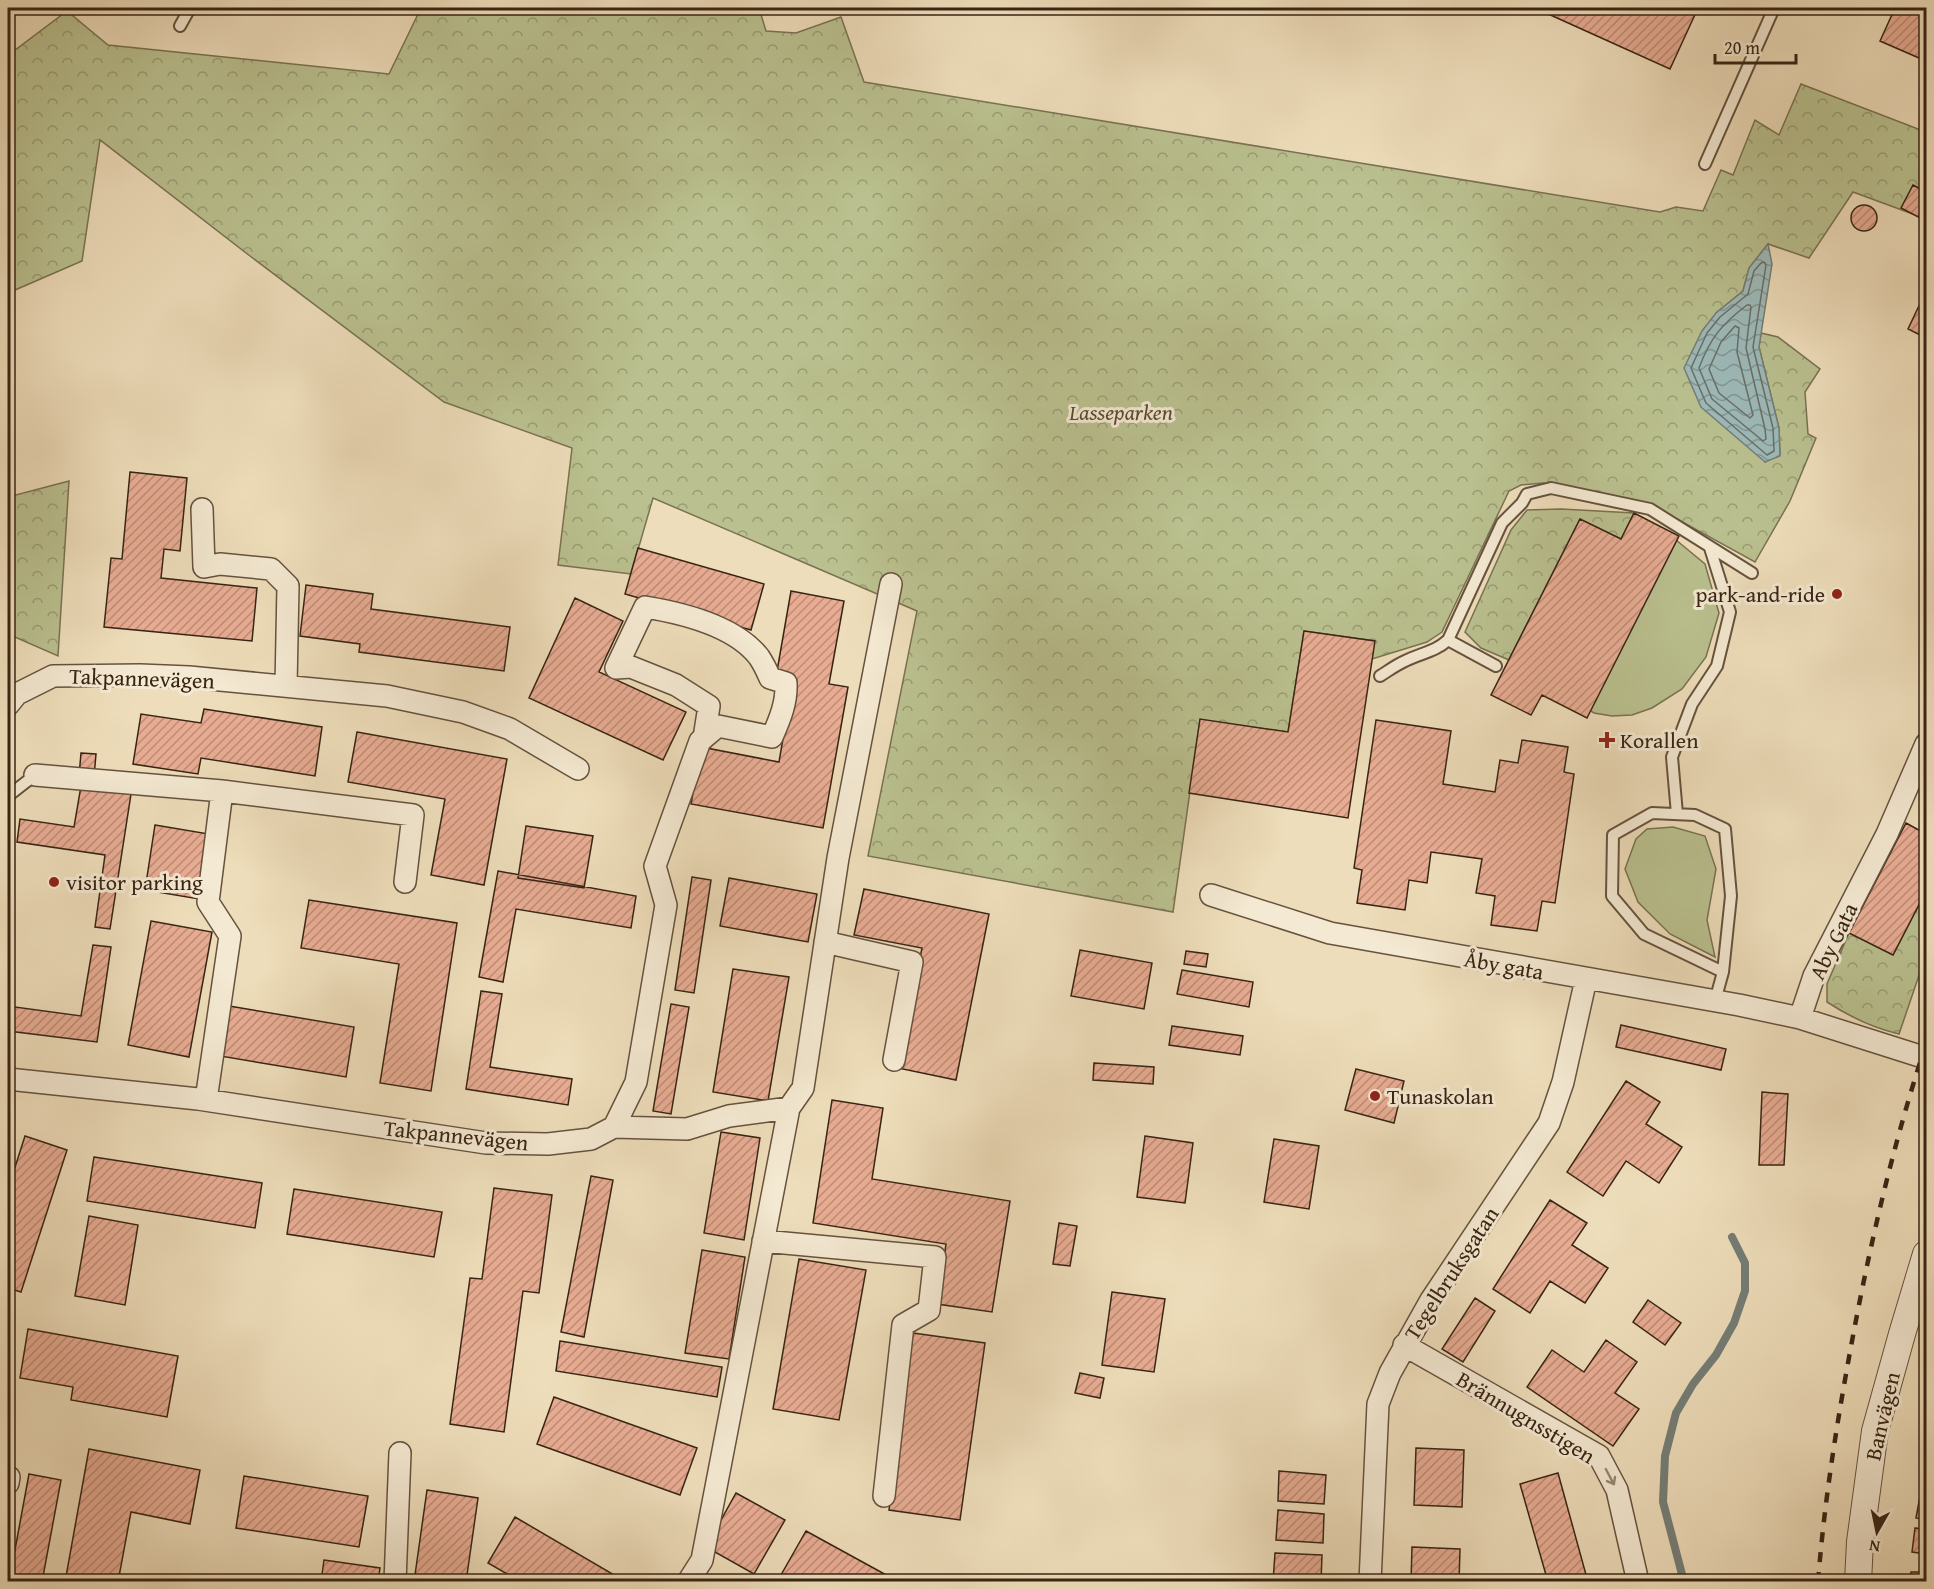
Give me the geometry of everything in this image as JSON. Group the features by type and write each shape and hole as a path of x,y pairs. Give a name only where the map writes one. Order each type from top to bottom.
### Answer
{"street":[{"path":"202,508 204,567 220,564 271,570 288,586 286,686"},
{"path":"688,1581 702,1560 789,1108 803,1088 838,858 891,584"},
{"path":"704,738 709,705 676,685 631,667 616,668 645,607 664,610 714,625 741,641 758,656 770,678 786,683 786,693 781,718 772,737 718,726 704,738 700,741 692,758 655,866 666,905 636,1082 614,1127 687,1129 729,1116 789,1108"},
{"name":"Takpannevägen","path":"8,705 18,694 53,676 179,676 387,696 463,712 510,729 578,769"},
{"name":"Aby Gata","path":"1800,1018 1814,976 1887,834 1926,744"},
{"path":"34,775 222,791 413,815 405,882"},
{"path":"206,1100 230,936 208,902 222,791"},
{"name":"Åby gata","path":"1211,895 1330,933 1800,1018"},
{"path":"825,942 912,962 894,1060"},
{"name":"Tegelbruksgatan","path":"1370,1581 1378,1404 1390,1373 1431,1300 1550,1123 1563,1082 1586,980"},
{"path":"1800,1018 1926,1058"},
{"name":"Takpannevägen","path":"8,1079 206,1100 486,1143 548,1144 591,1139 614,1127"},
{"path":"763,1241 935,1257 929,1310 903,1325 884,1496"},
{"name":"Banvägen","path":"1858,1581 1860,1542 1875,1431 1926,1254"},
{"name":"Brännugnsstigen","path":"1404,1346 1599,1456 1617,1491 1638,1581"},
{"path":"395,1581 400,1453"}],"lane":[{"path":"180,27 190,8"},
{"path":"1705,164 1774,8"},
{"path":"1380,676 1402,662 1438,649 1448,640 1502,523 1522,503 1527,494 1551,488 1650,509 1752,573"},
{"path":"1677,814 1672,757 1692,704 1717,666 1730,612 1710,548"},
{"path":"1448,640 1496,666"},
{"path":"8,796 34,775"},
{"path":"1715,1001 1723,972 1731,896 1725,829 1695,815 1652,813 1613,835 1612,896 1644,933 1723,972"}],"green space":[{"name":"Lasseparken","path":"421,8 759,8 766,31 796,33 841,17 864,82 1660,212 1676,207 1703,211 1721,170 1733,175 1755,120 1779,135 1801,84 1926,132 1926,219 1853,192 1809,258 1768,244 1749,268 1743,291 1716,313 1765,462 1780,455 1779,428 1759,347 1761,333 1778,337 1820,369 1805,392 1808,434 1816,438 1790,501 1755,562 1648,503 1543,483 1521,485 1509,491 1442,632 1427,642 1372,659 1374,641 1304,631 1288,732 1200,720 1173,912 868,856 917,611 653,498 631,574 558,565 572,448 444,402 100,140 82,261 8,293 8,76 10,54 67,11 108,45 389,74"},
{"path":"69,481 58,656 8,634 8,497"},
{"path":"1561,509 1634,513 1621,539 1580,519 1509,660 1481,648 1465,632 1511,530 1527,510"},
{"path":"1670,535 1705,564 1719,613 1706,657 1682,689 1652,708 1632,715 1612,716 1594,713 1583,706"},
{"path":"1673,827 1705,836 1716,869 1707,920 1715,957 1670,934 1638,902 1625,869 1636,839 1647,829"},
{"path":"1926,891 1926,955 1899,1034 1862,1021 1827,1002 1827,984 1849,933 1893,955"}],"water":[{"path":"1768,244 1772,264 1759,347 1779,428 1780,456 1765,462 1701,407 1684,368 1702,331 1716,313 1743,291 1749,268"}],"building":[{"path":"1535,8 1698,8 1670,69"},
{"path":"1895,8 1926,8 1926,61 1880,41"},
{"path":"1913,185 1926,192 1924,220 1901,208"},
{"path":"1864,205 1873,209 1877,218 1873,227 1864,231 1855,227 1851,218 1855,209"},
{"path":"1926,291 1926,338 1908,329"},
{"path":"130,472 187,478 180,551 164,549 161,578 257,588 252,641 104,627 111,558 122,559"},
{"path":"1634,513 1679,536 1587,718 1542,695 1531,715 1491,695 1580,519 1621,539"},
{"path":"638,548 764,584 751,630 625,594"},
{"path":"306,585 373,594 371,609 510,627 504,671 359,652 360,644 300,636"},
{"path":"791,591 844,601 829,684 848,687 823,828 691,804 701,747 779,762 793,680 776,677"},
{"path":"575,598 623,621 599,672 686,712 663,760 529,698"},
{"path":"1304,631 1375,641 1348,818 1189,793 1200,719 1288,732"},
{"path":"204,709 322,727 315,776 201,758 198,774 133,764 141,714 201,723"},
{"path":"1376,720 1451,731 1443,784 1495,792 1500,760 1518,763 1522,740 1568,747 1564,772 1574,774 1555,903 1542,901 1537,931 1491,925 1495,896 1476,893 1482,859 1431,852 1427,883 1409,880 1405,910 1357,903 1362,870 1354,868"},
{"path":"357,732 507,759 484,885 431,875 445,799 348,782"},
{"path":"81,753 96,754 94,777 79,776"},
{"path":"81,786 131,794 110,929 95,927 105,855 17,842 20,819 74,827"},
{"path":"1906,823 1926,834 1926,891 1893,955 1849,933"},
{"path":"155,825 209,834 199,899 145,890"},
{"path":"526,826 593,836 584,888 518,878"},
{"path":"498,871 636,896 631,928 516,909 503,982 479,977"},
{"path":"692,877 711,880 694,993 675,990"},
{"path":"729,878 817,894 808,942 720,926"},
{"path":"864,889 989,914 956,1080 898,1068 922,948 854,935"},
{"path":"309,900 457,923 431,1091 380,1083 399,964 301,948"},
{"path":"151,921 212,932 189,1057 128,1045"},
{"path":"93,945 111,947 97,1042 8,1031 8,1006 81,1016"},
{"path":"1080,950 1152,963 1144,1009 1071,996"},
{"path":"1186,951 1208,954 1206,967 1184,964"},
{"path":"733,969 789,977 768,1101 713,1092"},
{"path":"1182,970 1253,982 1249,1007 1177,994"},
{"path":"481,991 502,994 490,1067 572,1079 568,1105 466,1089"},
{"path":"671,1004 689,1007 671,1114 653,1111"},
{"path":"229,1006 354,1027 346,1077 220,1056"},
{"path":"1621,1025 1726,1049 1721,1070 1616,1047"},
{"path":"1172,1026 1243,1036 1240,1055 1169,1045"},
{"path":"1094,1063 1154,1067 1153,1084 1093,1080"},
{"name":"Tunaskolan","path":"1356,1069 1404,1081 1394,1123 1345,1110"},
{"path":"1626,1081 1660,1102 1646,1124 1682,1147 1659,1183 1626,1161 1603,1196 1567,1172"},
{"path":"1762,1092 1788,1094 1784,1165 1759,1165"},
{"path":"832,1100 883,1108 872,1179 1010,1201 992,1312 937,1304 946,1244 813,1223"},
{"path":"721,1132 760,1138 744,1240 704,1233"},
{"path":"25,1136 67,1150 21,1292 8,1288 8,1189"},
{"path":"1145,1136 1193,1143 1185,1203 1137,1197"},
{"path":"1274,1139 1319,1146 1309,1209 1264,1202"},
{"path":"94,1157 262,1183 255,1228 87,1201"},
{"path":"591,1176 613,1180 584,1337 561,1332"},
{"path":"494,1188 552,1195 539,1293 523,1291 504,1432 450,1424 470,1278 482,1279"},
{"path":"294,1189 442,1212 434,1257 287,1234"},
{"path":"1550,1200 1587,1223 1572,1245 1608,1268 1585,1303 1550,1281 1530,1313 1493,1289"},
{"path":"89,1216 138,1225 125,1305 75,1296"},
{"path":"1059,1223 1077,1226 1070,1266 1053,1264"},
{"path":"702,1250 745,1257 729,1359 685,1353"},
{"path":"799,1259 866,1270 839,1420 773,1409"},
{"path":"1112,1292 1165,1299 1154,1372 1102,1365"},
{"path":"1475,1298 1495,1311 1463,1362 1442,1349"},
{"path":"1648,1300 1681,1323 1665,1345 1633,1322"},
{"path":"28,1329 178,1356 167,1417 71,1400 73,1387 20,1378"},
{"path":"913,1333 985,1343 960,1520 889,1510"},
{"path":"1606,1340 1637,1362 1615,1393 1639,1409 1613,1446 1527,1387 1552,1350 1584,1372"},
{"path":"560,1341 722,1367 717,1397 556,1371"},
{"path":"1080,1373 1104,1378 1100,1398 1075,1393"},
{"path":"554,1397 697,1448 680,1495 537,1444"},
{"path":"1416,1448 1464,1450 1462,1507 1414,1505"},
{"path":"89,1449 200,1470 190,1524 131,1512 118,1582 65,1582"},
{"path":"1926,1464 1926,1520 1916,1518"},
{"path":"1279,1471 1326,1475 1324,1504 1278,1501"},
{"path":"1558,1473 1588,1582 1548,1582 1520,1484"},
{"path":"29,1474 61,1480 42,1582 9,1582"},
{"path":"244,1476 368,1496 359,1547 236,1528"},
{"path":"427,1490 478,1498 466,1582 414,1582"},
{"path":"736,1493 785,1520 754,1574 706,1547"},
{"path":"1278,1510 1324,1514 1323,1543 1276,1540"},
{"path":"515,1517 621,1579 619,1582 521,1582 488,1563"},
{"path":"1915,1528 1926,1529 1926,1554 1912,1552"},
{"path":"806,1531 899,1582 793,1582 781,1575"},
{"path":"1412,1547 1460,1549 1459,1582 1411,1582"},
{"path":"1275,1553 1322,1555 1321,1582 1273,1582"},
{"path":"324,1560 380,1568 378,1582 321,1582"},
{"path":"1911,1572 1926,1572 1926,1582 1911,1582"}],"waterway":[{"path":"1684,1582 1663,1502 1665,1456 1676,1413 1693,1384 1716,1355 1734,1323 1745,1291 1745,1263 1732,1237"}],"railway":[{"path":"1818,1582 1831,1467 1857,1313 1892,1158 1926,1044"}],"place":[{"name":"park-and-ride","path":"1837,594"},
{"name":"Korallen","path":"1607,740"},
{"name":"visitor parking","path":"54,882"},
{"name":"Tunaskolan","path":"1375,1096"}]}
